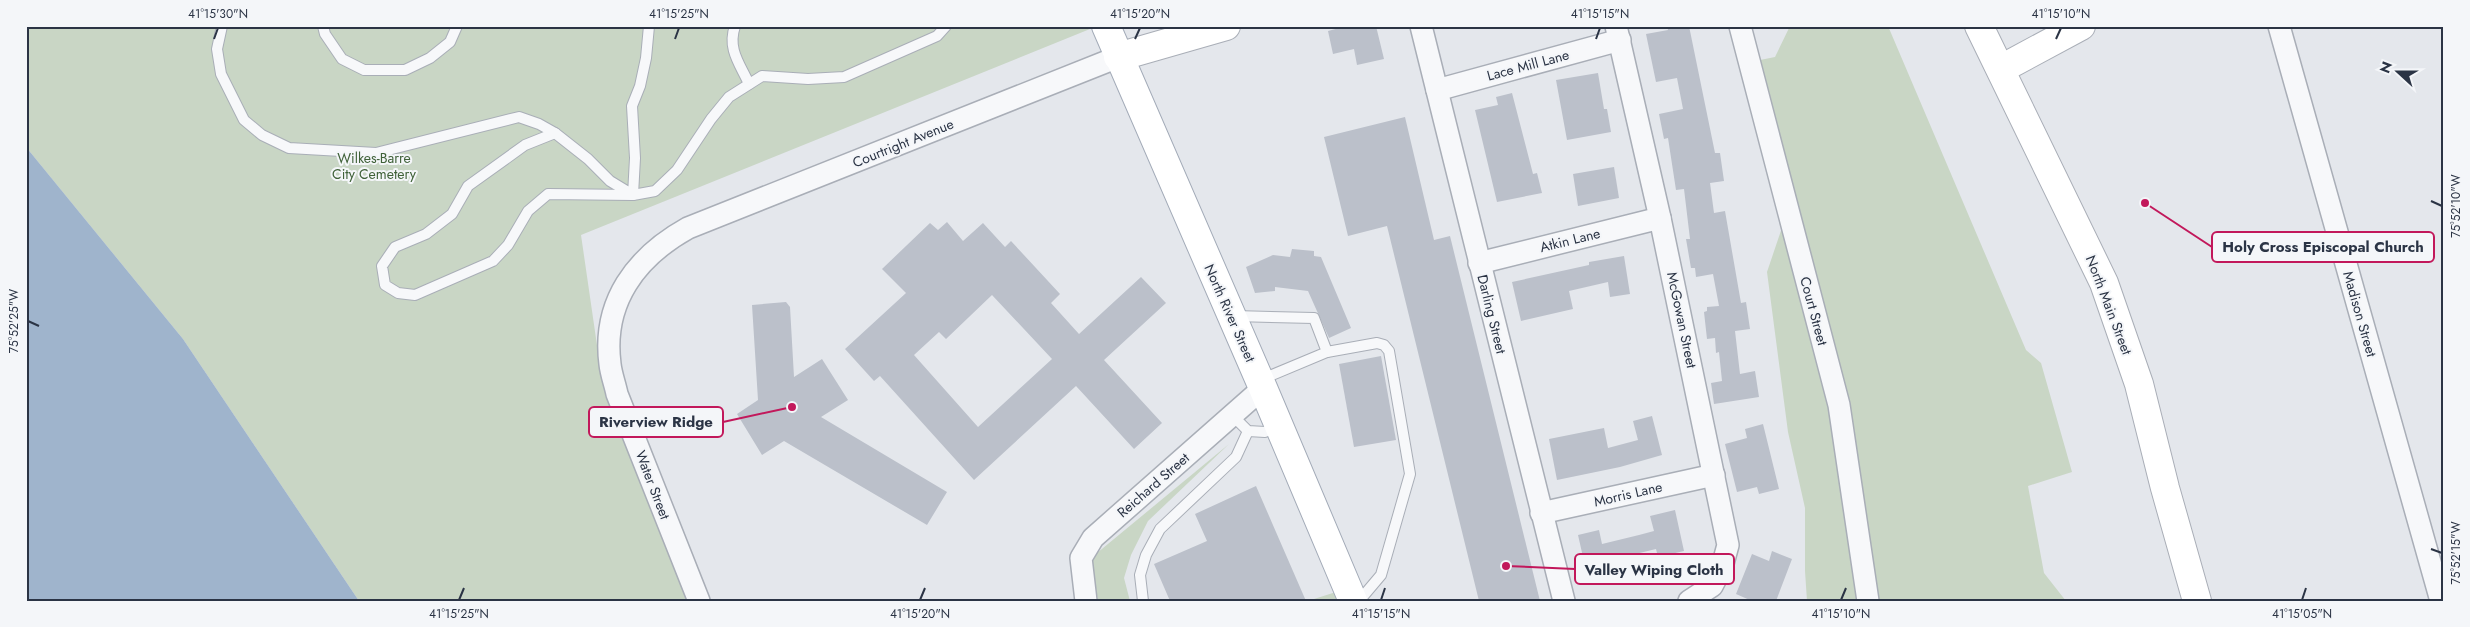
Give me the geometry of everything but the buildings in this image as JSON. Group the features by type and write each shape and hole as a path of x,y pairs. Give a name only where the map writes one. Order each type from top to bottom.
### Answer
{"main road":[{"name":"North River Street","path":"1106,26 1353,601"},
{"name":"Courtright Avenue","path":"1118,57 1226,26"},
{"name":"North Main Street","path":"1979,26 2104,282 2139,384 2165,488 2198,601"},
{"path":"2001,69 2081,26"}],"street":[{"name":"Darling Street","path":"1421,26 1564,601"},
{"name":"Court Street","path":"1740,26 1839,405 1868,601"},
{"name":"Madison Street","path":"2279,26 2441,601"},
{"name":"Lace Mill Lane","path":"1436,90 1618,33"},
{"name":"McGowan Street","path":"1618,33 1660,218 1728,545 1722,567 1712,586 1689,601"},
{"name":"Courtright Avenue","path":"614,309 625,284 640,263 663,242 688,228 1118,57"},
{"name":"Atkin Lane","path":"1479,263 1660,218"},
{"name":"Water Street","path":"614,309 608,338 610,365 617,394 699,601"},
{"name":"Reichard Street","path":"1086,601 1080,558 1092,538 1232,416 1261,384"},
{"name":"Morris Lane","path":"1541,513 1714,474"}],"lane":[{"path":"222,26 217,49 220,74 244,120 262,136 289,148 376,153 519,118 539,124 555,133 588,159 610,181 634,195"},
{"path":"323,26 325,34 342,59 364,70 405,70 430,58 450,42 457,26"},
{"path":"634,195 632,106 640,86 644,68 649,26"},
{"path":"735,26 731,38 734,52 749,84"},
{"path":"555,133 525,145 468,186 452,214 426,234 395,246 382,266 385,285 398,294 416,295 493,260 508,245 528,211 548,194 634,195 655,190 677,170 710,119 729,97 762,76 808,79 844,77 937,36 946,26"},
{"path":"1232,316 1314,318 1328,352"},
{"path":"1261,384 1328,352 1377,343 1384,345 1389,351 1410,474 1381,575 1359,601"},
{"path":"1232,416 1248,431 1265,432 1278,424"},
{"path":"1143,601 1140,575 1146,556 1160,529 1236,457 1248,431"}],"green space":[{"name":"Wilkes-Barre City Cemetery","path":"26,26 1089,26 1090,29 581,235 599,359 689,601 359,601 183,339 26,147"},
{"path":"1790,26 1888,26 2026,350 2041,363 2072,472 2028,486 2044,573 2066,601 1807,601 1805,508 1788,432 1767,272 1794,192 1760,60 1775,57"},
{"path":"1229,444 1148,521 1131,555 1124,578 1130,601 1098,601 1091,558"},
{"path":"1336,592 1340,601 1315,601 1314,599"}],"water":[{"path":"26,147 183,339 359,601 26,601"}],"place":[{"name":"Holy Cross Episcopal Church","path":"2145,203"},
{"name":"Riverview Ridge","path":"792,407"},
{"name":"Valley Wiping Cloth","path":"1506,566"}]}
